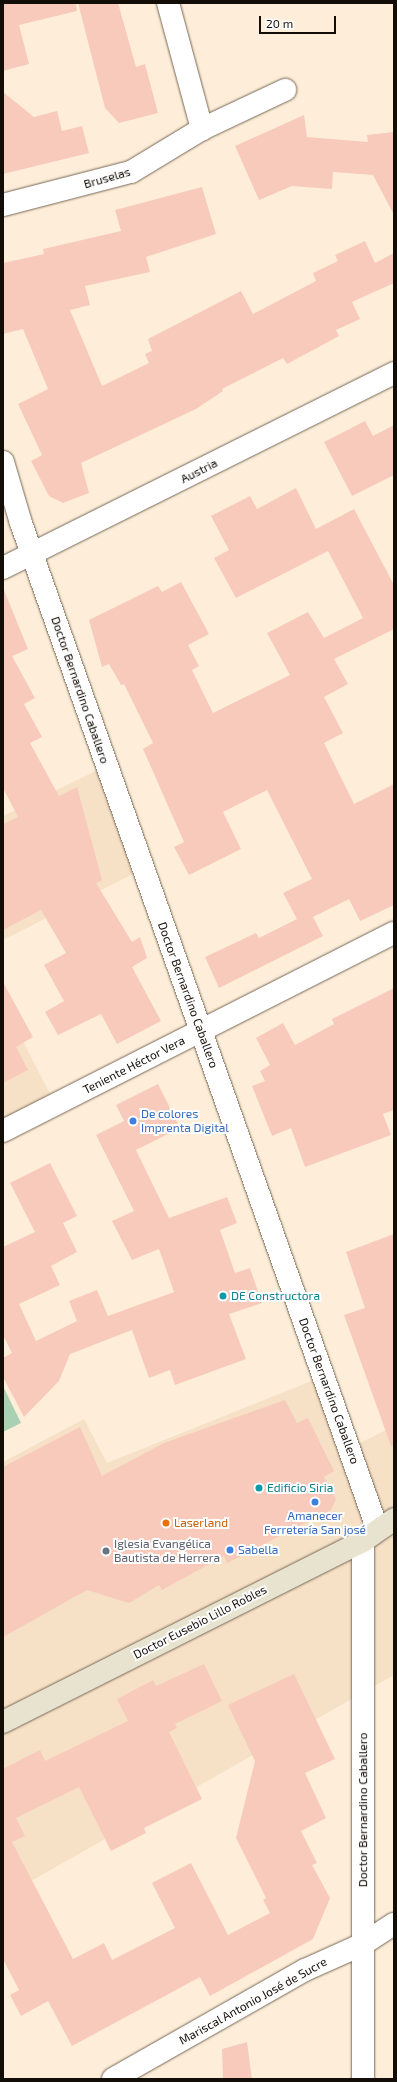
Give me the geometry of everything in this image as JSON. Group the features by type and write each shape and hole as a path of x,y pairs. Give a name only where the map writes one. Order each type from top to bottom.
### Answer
{"main road":[{"name":"Doctor Eusebio Lillo Robles","path":"3,1722 378,1529"}],"street":[{"path":"168,3 202,129"},
{"name":"Bruselas","path":"3,205 131,172 202,129 285,90"},
{"name":"Austria","path":"3,568 394,373"},
{"name":"Doctor Bernardino Caballero","path":"3,462 32,554 378,1529 363,1944 363,2079"},
{"name":"Teniente Héctor Vera","path":"3,1131 394,933"},
{"name":"Mariscal Antonio José de Sucre","path":"113,2079 306,1970 363,1944 394,1924"}],"shaded area":[{"path":"100,769 135,873 3,940 3,816"},
{"path":"3,1002 52,1098 3,1120"},
{"path":"329,1374 356,1445 394,1426 394,1675 3,1897 3,1462 84,1419 107,1463"}],"green space":[{"path":"3,1386 21,1423 3,1432"}],"building":[{"path":"3,3 76,3 77,11 19,25 29,64 3,71"},
{"path":"78,3 118,3 136,67 145,64 158,113 119,123 105,108"},
{"path":"3,92 34,117 57,111 62,131 82,126 89,153 3,174"},
{"path":"304,115 307,137 368,142 367,135 394,132 394,215 373,175 333,172 332,189 292,186 259,200 235,146"},
{"path":"202,187 216,234 146,257 150,272 85,286 90,305 70,310 102,386 149,363 145,354 152,351 148,339 241,291 253,314 316,281 313,273 338,261 335,255 365,241 375,263 394,253 394,283 352,302 360,319 336,330 339,336 287,364 283,358 222,389 223,391 196,409 81,463 89,493 63,503 49,496 31,461 42,455 18,404 48,389 23,329 3,334 3,263 44,254 43,249 121,231 115,210"},
{"path":"365,421 373,436 394,425 394,475 352,496 324,442"},
{"path":"296,488 316,529 354,509 394,585 394,629 334,659 348,684 324,697 343,733 324,743 354,804 394,784 394,905 360,921 349,899 313,917 323,936 219,988 205,957 256,933 259,938 297,919 283,893 312,879 267,790 223,812 241,849 189,875 174,847 184,842 143,749 153,743 124,684 121,685 109,664 102,667 89,620 158,586 162,592 181,582 209,634 188,645 199,666 192,670 213,713 290,675 267,633 308,612 324,638 363,618 328,551 236,598 214,558 229,550 211,516 250,496 257,509"},
{"path":"4,590 28,649 12,656 35,698 24,704 42,737 30,743 59,796 77,787 102,880 96,883 132,942 140,937 147,958 132,967 161,1021 117,1044 101,1014 58,1035 45,1012 64,1001 44,965 66,953 41,910 3,930 3,824 18,817 3,788"},
{"path":"3,982 33,1037 16,1047 28,1070 3,1083"},
{"path":"394,988 394,1110 383,1114 391,1135 305,1167 291,1128 272,1136 252,1086 265,1081 260,1071 270,1065 256,1038 283,1023 295,1045 334,1024 332,1019"},
{"path":"158,1084 180,1128 136,1150 169,1218 227,1197 237,1223 220,1230 235,1273 250,1268 262,1303 229,1314 246,1359 175,1385 170,1370 149,1378 132,1330 70,1354 59,1381 24,1417 3,1377 3,1358 12,1353 3,1335 3,1247 35,1232 10,1183 50,1163 77,1216 63,1223 77,1252 51,1266 60,1285 19,1304 36,1341 77,1321 69,1301 97,1290 108,1316 174,1292 159,1249 132,1260 112,1221 134,1211 96,1135 124,1121 116,1105"},
{"path":"394,1234 394,1445 391,1446 344,1315 365,1308 346,1252"},
{"path":"285,1400 297,1423 308,1418 334,1471 324,1477 336,1499 331,1510 227,1563 224,1556 162,1590 159,1585 129,1603 87,1590 3,1637 3,1467 80,1427 102,1476 164,1443"},
{"path":"204,1664 222,1701 175,1724 177,1728 169,1732 202,1799 144,1828 146,1833 111,1851 79,1787 16,1818 25,1836 12,1842 73,1959 104,1943 112,1960 175,1928 152,1883 191,1863 228,1935 270,1913 263,1900 266,1898 236,1838 255,1761 228,1705 294,1674 335,1759 305,1773 326,1818 301,1831 317,1863 312,1865 330,1898 313,1939 210,1996 200,1977 72,2046 48,2001 21,2016 10,1995 19,1990 3,1959 3,1769 40,1750 45,1761 128,1721 117,1699 153,1680 156,1686"},
{"path":"247,2042 252,2079 223,2079 222,2049"}],"place":[{"name":"De colores Imprenta Digital","path":"133,1121"},
{"name":"DE Constructora","path":"223,1296"},
{"name":"Edificio Siria","path":"259,1488"},
{"name":"Amanecer Ferretería San josé","path":"315,1502"},
{"name":"Laserland","path":"166,1523"},
{"name":"Sabella","path":"230,1550"},
{"name":"Iglesia Evangélica Bautista de Herrera","path":"106,1551"}]}
